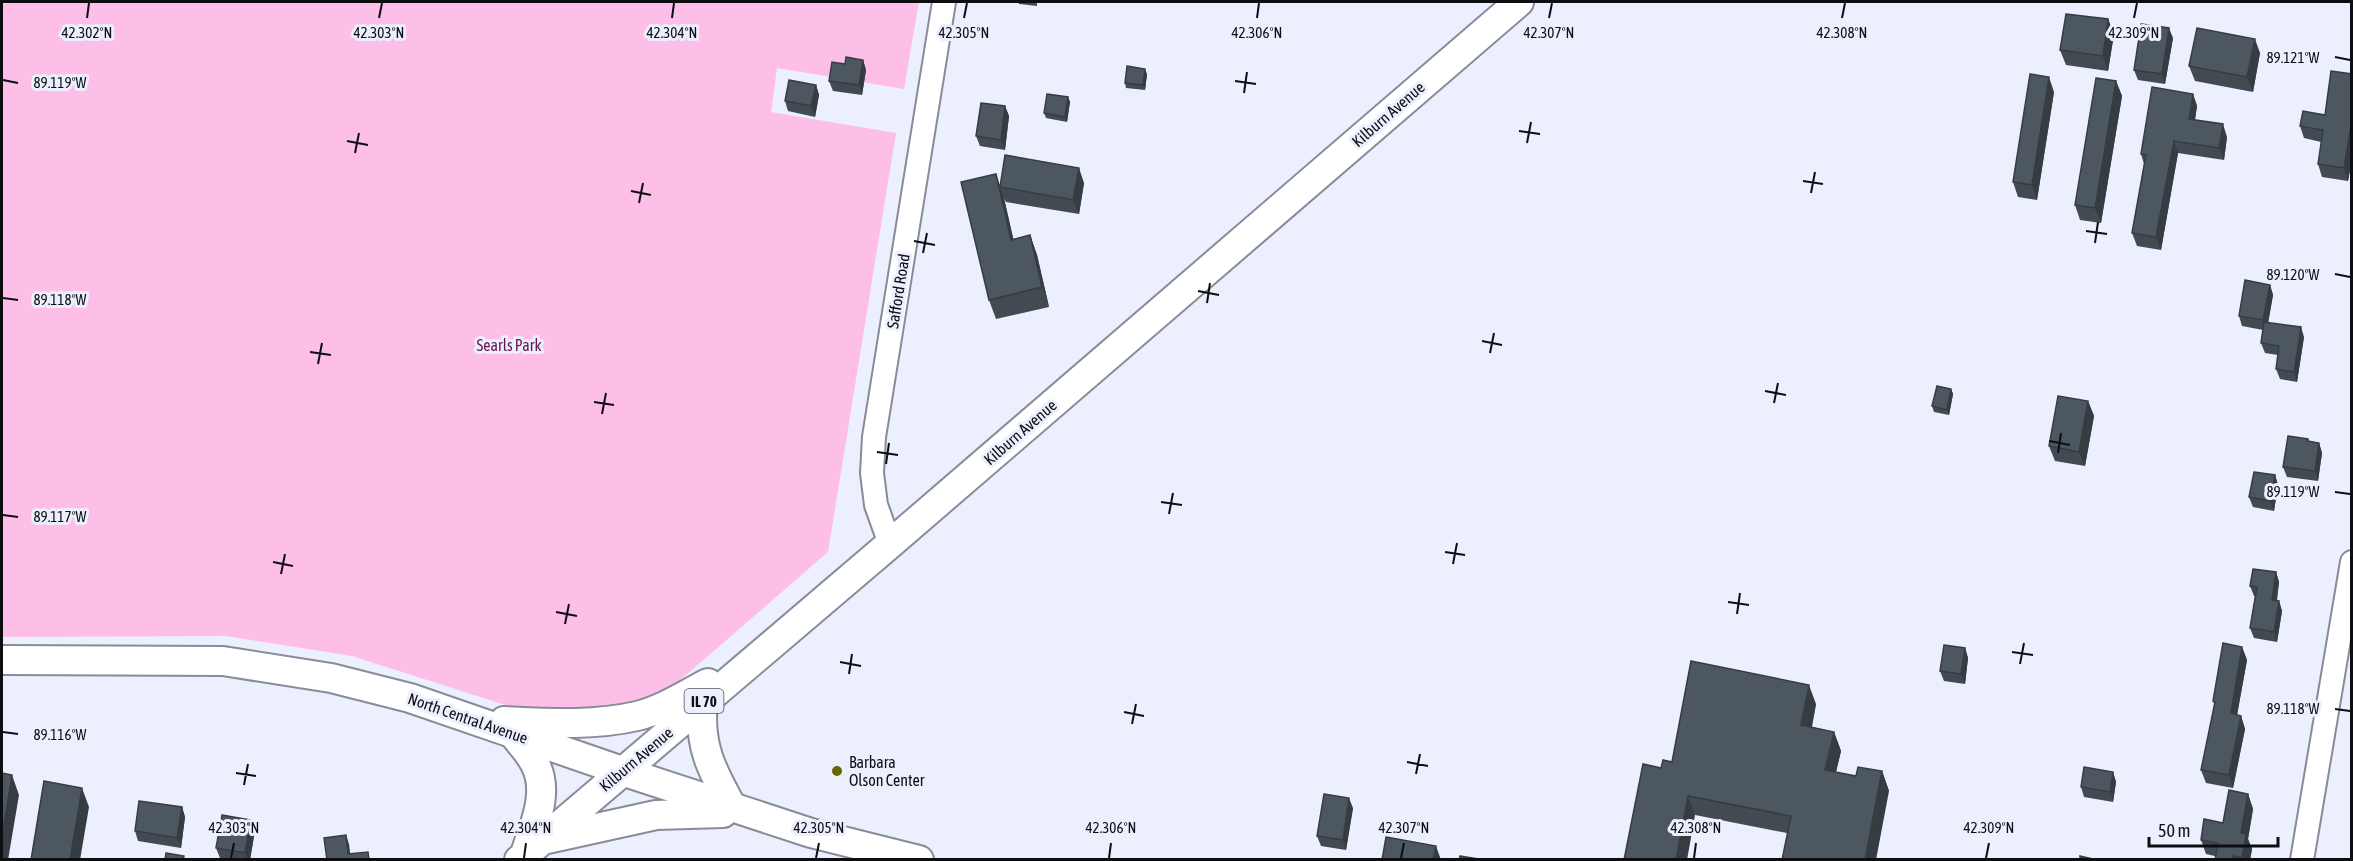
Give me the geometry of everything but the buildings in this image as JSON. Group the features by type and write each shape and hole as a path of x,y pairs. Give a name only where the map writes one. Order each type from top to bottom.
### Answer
{"main road":[{"name":"Kilburn Avenue","path":"528,852 890,544 1519,2"},
{"path":"476,720 580,723 638,716 662,707 755,658"},
{"name":"North Central Avenue","path":"2,660 223,661 332,678 410,698 743,811 811,832 919,860"},
{"path":"703,702 701,719 703,740 712,771 743,811"},
{"path":"513,734 536,764 542,783 541,800 528,852"},
{"path":"528,852 627,820 694,812 743,811"}],"street":[{"name":"Safford Road","path":"890,544 876,505 872,473 874,436 944,2"},
{"path":"2302,860 2344,650 2352,562"}],"green space":[{"name":"Searls Park","path":"2,2 919,2 904,89 777,68 771,112 896,133 828,552 656,701 604,719 537,715 352,656 226,636 2,637"}],"place":[{"name":"Barbara Olson Center","path":"837,771"}]}
